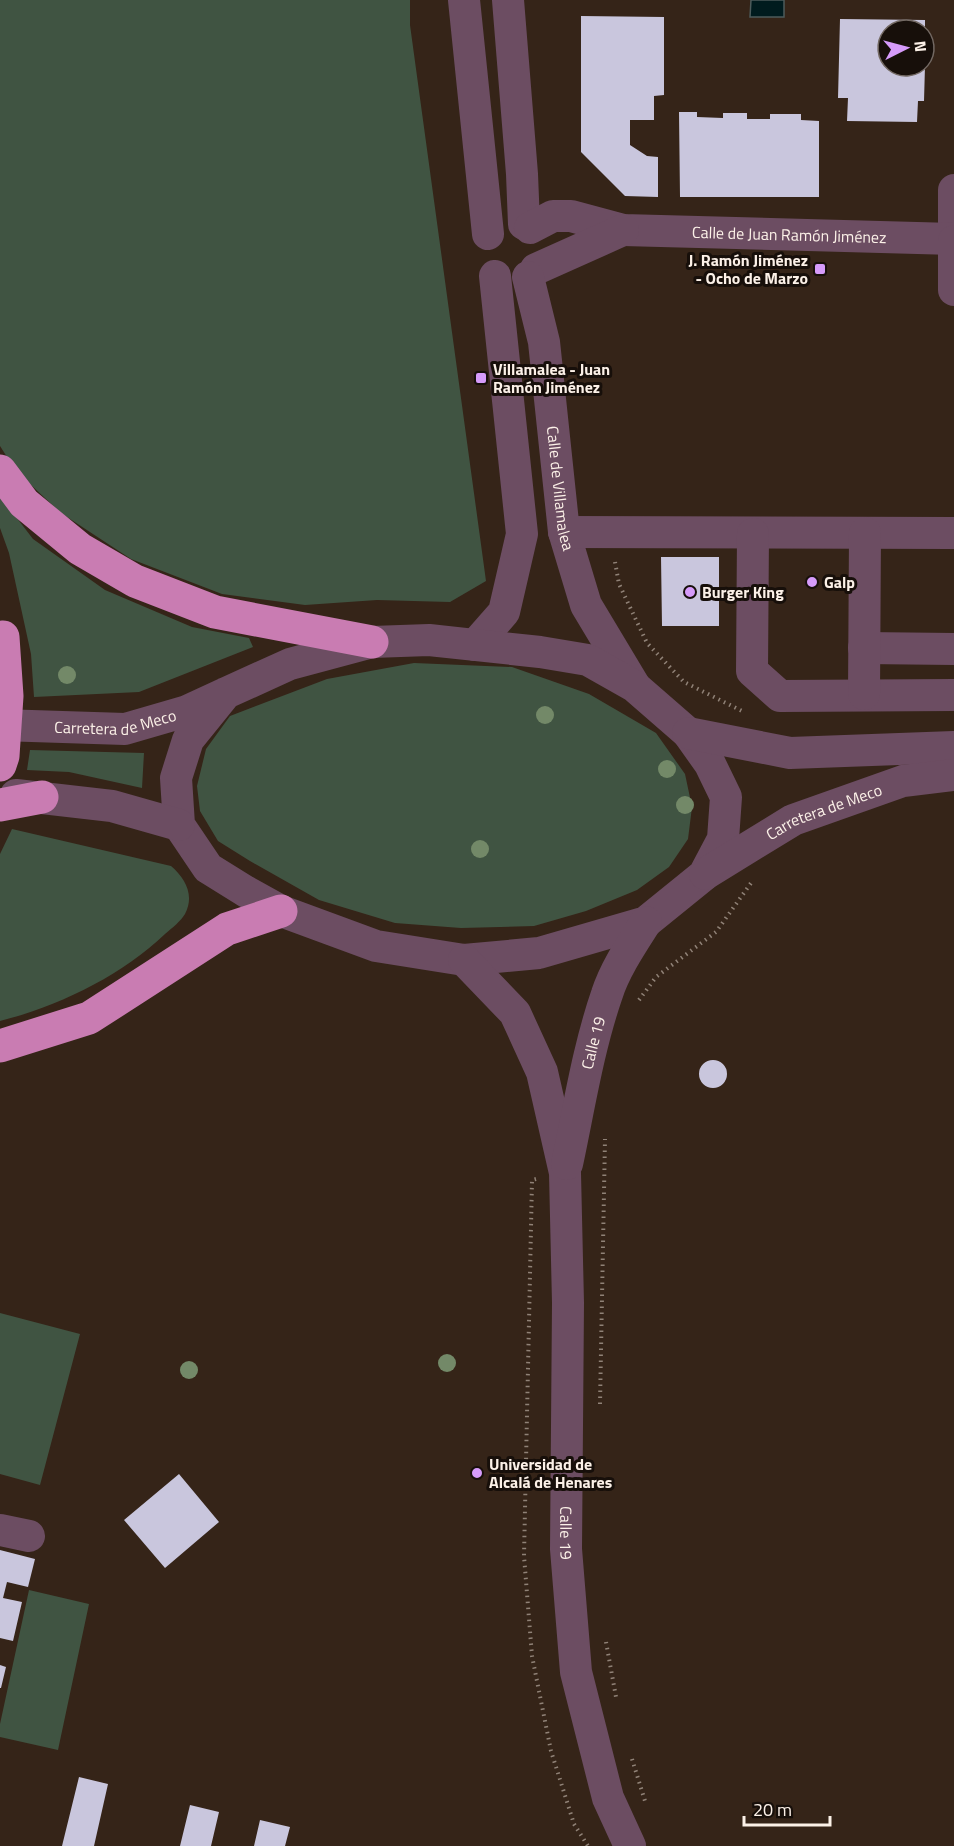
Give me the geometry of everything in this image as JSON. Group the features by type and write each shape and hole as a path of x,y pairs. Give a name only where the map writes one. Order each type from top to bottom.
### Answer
{"highway":[{"path":"0,471 24,503 80,549 135,580 215,612 372,642"},
{"path":"0,765 3,756 7,696 2,627"},
{"path":"0,805 42,797"},
{"path":"0,1046 89,1018 227,929 281,911"}],"street":[{"path":"464,0 488,234"},
{"path":"508,0 526,226"},
{"path":"954,190 954,290"},
{"name":"Calle de Juan Ramón Jiménez","path":"526,226 553,216 571,216 623,230 954,239"},
{"path":"514,222 526,226 540,242 540,260 532,273 517,280 506,280 495,276 487,267 483,256 483,245 488,234 495,227 504,223 514,222"},
{"name":"Calle de Juan Ramón Jiménez","path":"532,273 623,230"},
{"name":"Calle de Villamalea","path":"532,273 544,342 564,532 586,605 634,686"},
{"path":"475,645 504,612 522,534 495,276"},
{"path":"564,532 954,533"},
{"path":"864,694 865,533"},
{"path":"753,534 752,671 780,696 954,695"},
{"name":"Carretera de Meco","path":"1,725 125,729 187,711 290,664 372,642 429,640 588,660 634,686"},
{"path":"864,648 954,650"},
{"path":"226,693 188,740 176,778 179,825 208,868 281,911 376,946 464,960 538,953 646,922 704,874 723,839 726,797 710,764 688,733 634,686"},
{"path":"688,733 790,753 954,747"},
{"name":"Carretera de Meco","path":"704,874 793,820 903,781 954,775"},
{"path":"0,793 112,806 179,825"},
{"name":"Calle 19","path":"630,1846 608,1798 576,1672 566,1549 568,1303 566,1173 588,1062 607,992 626,953 646,922"},
{"name":"Calle 19","path":"464,960 515,1013 542,1072 566,1173"}],"path":[{"path":"610,533 619,584 647,644 684,682 748,714"},
{"path":"637,1002 656,977 685,953 716,932 750,884 759,876"},
{"path":"600,1416 605,1137"},
{"path":"605,1637 617,1702"},
{"path":"631,1757 648,1812"}],"green space":[{"path":"0,0 410,0 410,25 486,581 450,602 377,600 305,605 222,594 131,559 61,513 16,471 0,446"},
{"path":"0,496 33,539 105,590 192,627 249,638 253,647 139,692 34,697 31,654 9,553 0,528"},
{"path":"414,663 512,667 589,694 656,733 685,774 692,807 688,839 669,867 637,890 586,911 534,926 461,928 395,923 319,900 218,841 200,811 197,786 206,749 230,716 327,679"},
{"path":"30,750 144,753 142,788 69,772 27,770"},
{"path":"12,829 171,866 187,887 189,900 185,914 148,949 109,976 67,998 0,1021 0,854"},
{"path":"0,1313 80,1334 40,1485 0,1474"},
{"path":"29,1590 89,1604 58,1750 0,1737 0,1724"}],"water":[{"path":"751,0 784,0 784,17 750,17"}],"building":[{"path":"581,16 664,17 664,95 654,96 654,120 630,120 630,145 647,156 658,157 658,197 625,196 581,152"},
{"path":"840,19 876,19 876,78 925,78 924,101 918,101 917,122 847,121 848,98 838,98"},
{"path":"679,112 697,112 697,117 723,118 723,113 747,113 747,119 770,119 770,114 801,114 801,120 819,121 819,197 680,197"},
{"name":"Burger King","path":"661,557 719,557 719,626 662,626"},
{"path":"713,1060 723,1064 727,1074 723,1084 713,1088 703,1084 699,1074 703,1064"},
{"path":"179,1474 219,1522 165,1568 124,1520"},
{"path":"0,1550 35,1559 28,1587 7,1582 3,1598 22,1602 13,1641 0,1638"},
{"path":"0,1665 6,1667 1,1688 0,1688"},
{"path":"79,1777 108,1784 94,1846 62,1846"},
{"path":"190,1805 219,1812 211,1846 180,1846"},
{"path":"260,1820 290,1827 285,1846 254,1846"}],"place":[{"name":"J. Ramón Jiménez - Ocho de Marzo","path":"820,269"},
{"name":"Villamalea - Juan Ramón Jiménez","path":"481,378"},
{"name":"Galp","path":"812,582"},
{"name":"Burger King","path":"690,592"},
{"name":"Universidad de Alcalá de Henares","path":"477,1473"}]}
